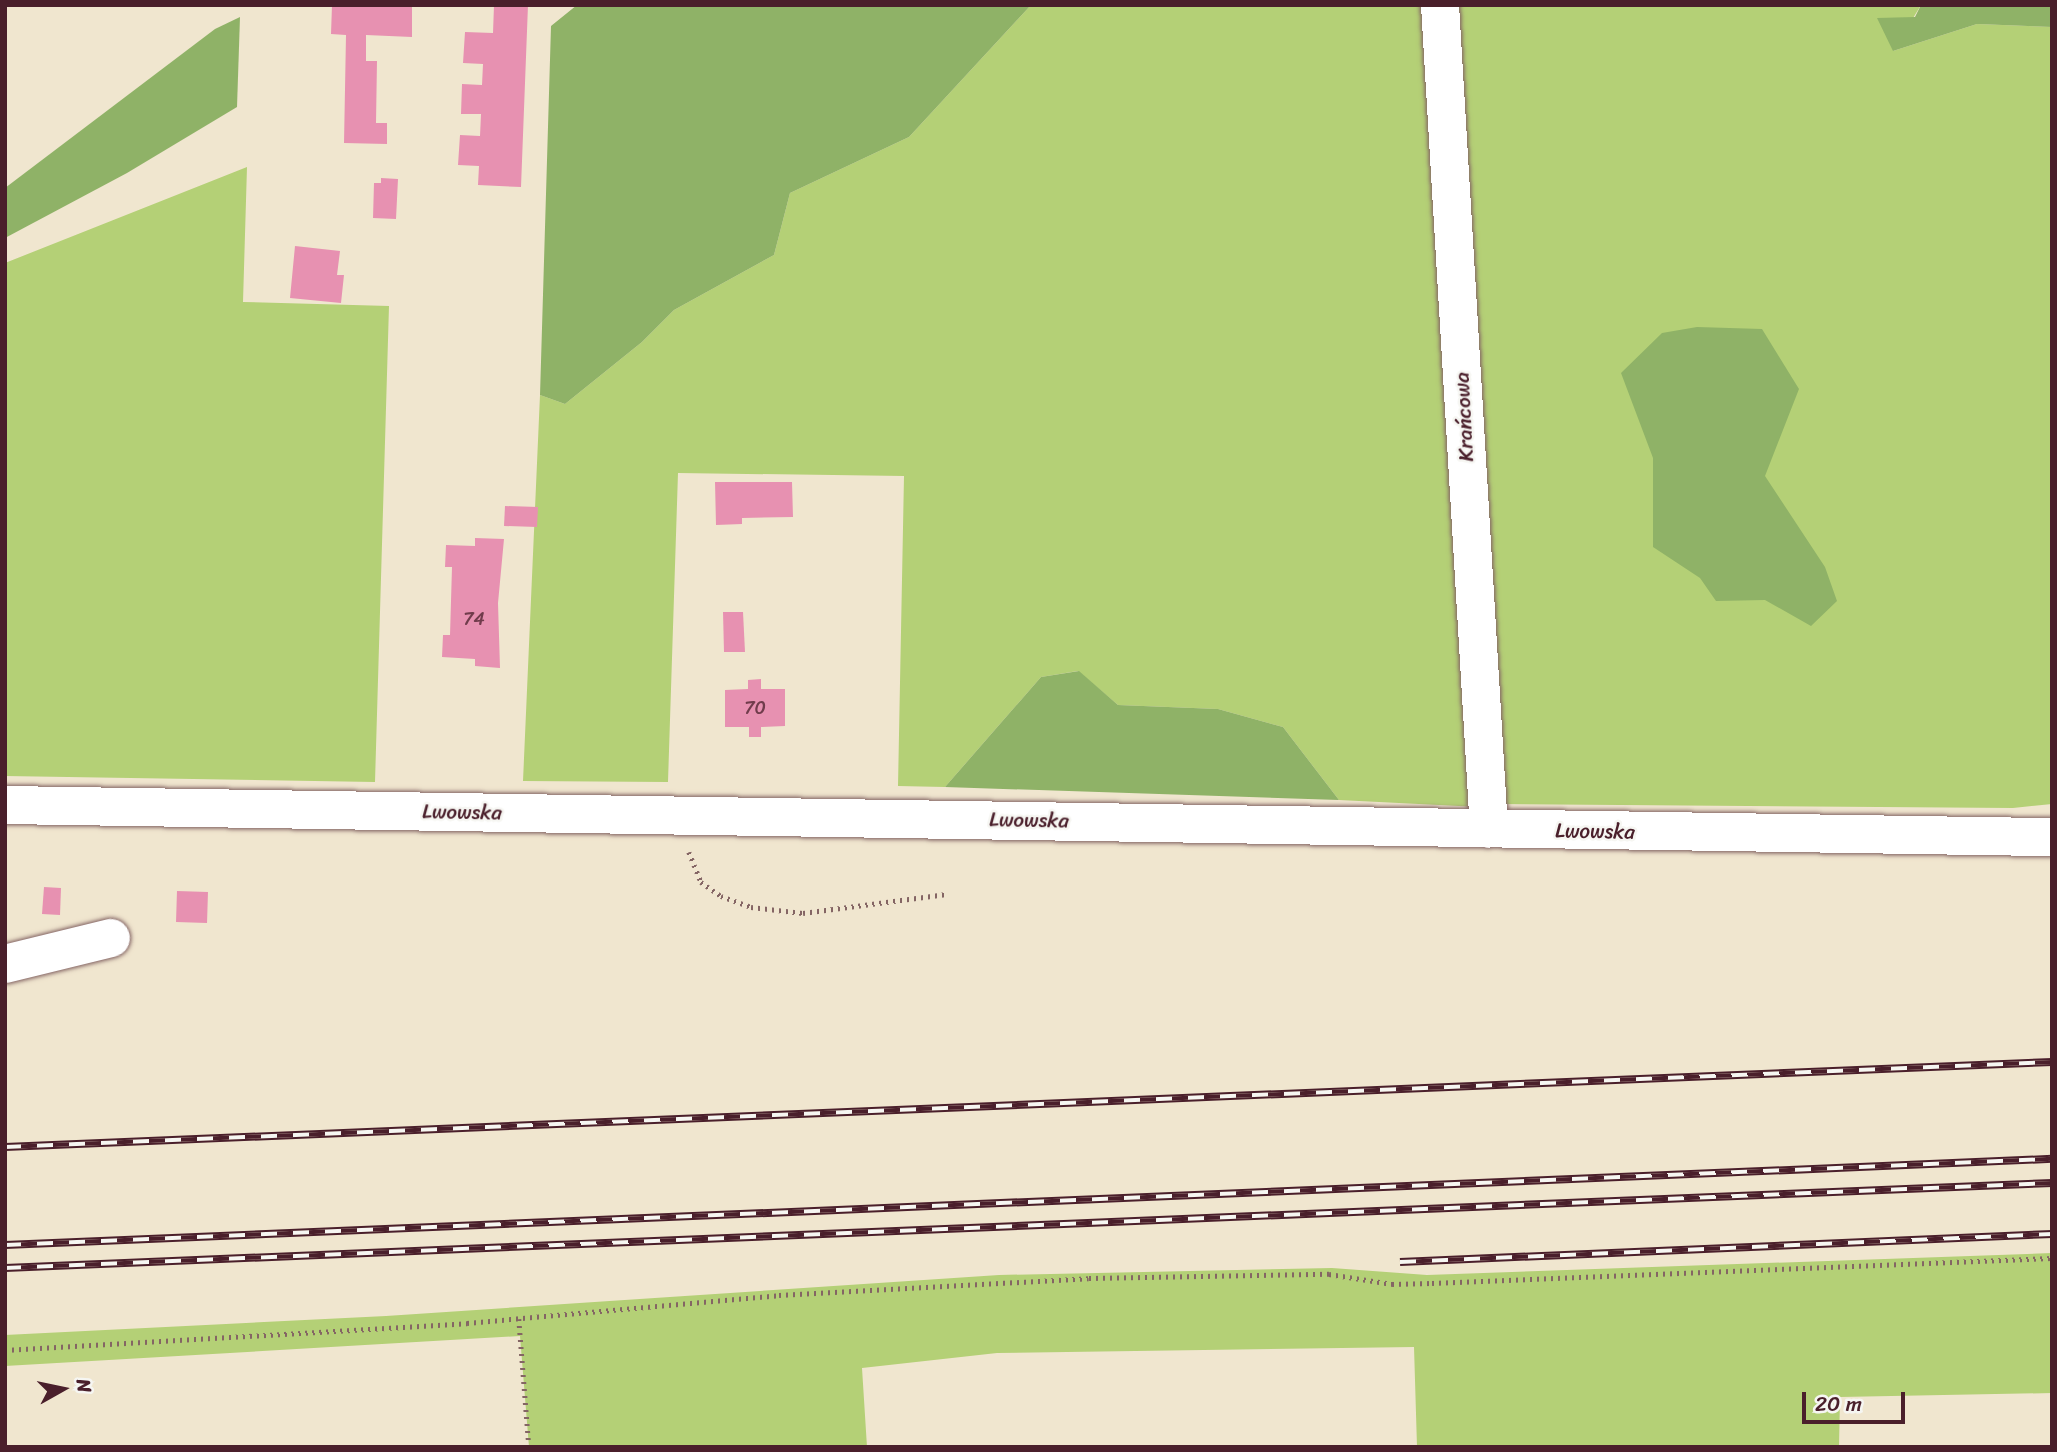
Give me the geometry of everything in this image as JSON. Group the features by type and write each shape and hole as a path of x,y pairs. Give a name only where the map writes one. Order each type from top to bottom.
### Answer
{"main road":[{"name":"Krańcowa","path":"1440,5 1489,829"},
{"name":"Lwowska","path":"5,805 2052,837"},
{"path":"5,964 111,937"}],"path":[{"path":"689,816 687,847 701,882 721,896 751,907 803,913 947,894"},
{"path":"5,1350 519,1319 779,1295 1089,1278 1329,1274 1392,1283 1459,1282 2052,1258"},
{"path":"519,1319 529,1447"}],"green space":[{"path":"577,5 1031,5 909,137 790,193 774,255 674,310 642,342 565,404 540,395 551,26"},
{"path":"1031,5 1435,5 1479,807 1339,800 1283,727 1218,709 1118,705 1078,671 1041,677 945,787 898,786 904,476 678,473 668,782 523,781 540,395 565,404 642,342 674,310 774,255 790,193 909,137"},
{"path":"1454,5 1921,5 1893,51 1977,24 2052,27 2052,804 2013,808 1496,804"},
{"path":"1921,5 2052,5 2052,27 1977,24 1893,51 1877,18 1915,17"},
{"path":"240,17 237,107 127,173 5,238 5,188 215,29"},
{"path":"247,167 243,302 389,306 375,782 5,776 5,263"},
{"path":"1697,327 1762,329 1799,389 1765,476 1825,567 1837,601 1811,626 1765,600 1716,601 1700,578 1653,547 1653,458 1621,373 1662,333"},
{"path":"1079,671 1118,705 1218,709 1283,727 1339,800 945,787 1041,677"},
{"path":"2052,1253 2052,1393 1840,1397 1839,1447 1417,1447 1414,1347 997,1353 862,1368 867,1447 529,1447 520,1336 5,1366 5,1335 386,1316 999,1275 1332,1268 1427,1275"}],"building":[{"path":"332,5 412,5 412,37 366,35 366,61 377,61 376,123 387,123 387,144 344,143 346,35 331,34"},
{"path":"494,5 528,5 521,187 478,185 479,166 458,165 460,135 480,136 481,114 461,114 462,84 482,85 483,64 463,63 465,32 493,33"},
{"path":"381,178 398,179 396,219 373,218 374,183 381,183"},
{"path":"295,246 340,251 337,275 344,275 341,303 290,298"},
{"path":"715,482 792,482 793,517 742,518 742,524 716,525"},
{"path":"505,506 538,507 537,527 504,526"},
{"path":"475,538 504,539 498,603 500,668 475,666 475,659 442,657 443,635 450,635 452,567 445,567 446,545 475,546"},
{"path":"723,612 743,612 745,652 724,652"},
{"path":"761,679 761,689 785,689 785,726 761,727 761,737 749,737 749,727 725,727 725,690 748,689 748,680"},
{"path":"44,887 61,888 60,915 42,914"},
{"path":"177,891 208,892 207,923 176,922"}],"railway":[{"path":"5,1147 2052,1062"},
{"path":"5,1245 2052,1159"},
{"path":"5,1268 2052,1183"},
{"path":"1400,1262 2052,1234"}]}
